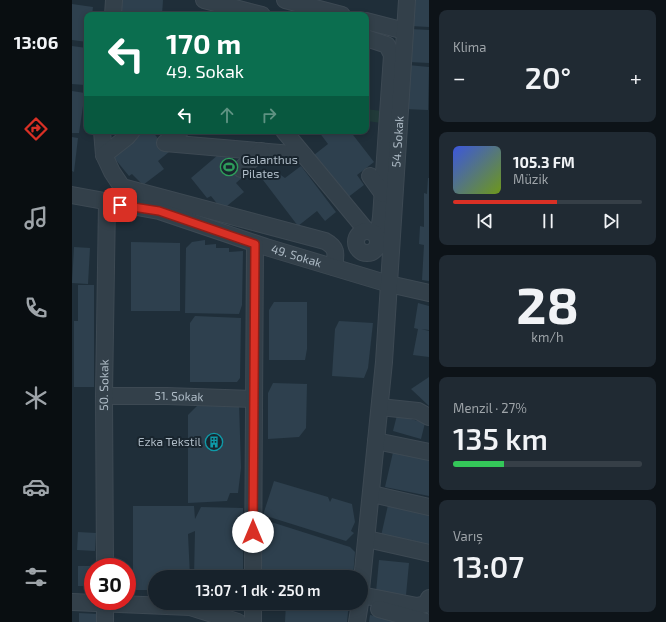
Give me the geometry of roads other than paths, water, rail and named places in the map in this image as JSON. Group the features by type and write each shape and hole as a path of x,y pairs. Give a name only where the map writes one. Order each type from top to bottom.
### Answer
{"street":[{"path":"113,12 114,0"},
{"path":"204,0 240,12"},
{"path":"285,0 331,12"},
{"name":"54. Sokak","path":"363,570 380,408 407,0"},
{"path":"369,22 405,32"},
{"path":"369,39 386,45 392,56 383,194 372,234"},
{"path":"102,134 104,154 112,172 122,188 325,241 333,245 340,269"},
{"path":"104,154 130,134"},
{"path":"176,134 164,144 304,155"},
{"path":"286,134 324,181 372,234"},
{"path":"241,169 261,151"},
{"path":"370,176 383,194"},
{"name":"49. Sokak","path":"72,195 107,203 159,211 255,244 389,284 429,293"},
{"name":"50. Sokak","path":"104,558 104,396 107,203"},
{"path":"340,269 352,255 359,250 355,240 359,233 372,234"},
{"path":"253,570 255,244"},
{"name":"51. Sokak","path":"104,396 166,396 253,399"},
{"path":"380,408 418,411 429,417"},
{"path":"376,440 429,452"},
{"path":"372,494 429,507"},
{"path":"367,539 429,553"},
{"path":"368,596 417,606 426,604 429,598"},
{"path":"72,602 84,602"},
{"path":"136,604 190,607 238,622"},
{"path":"368,605 426,622"},
{"path":"105,610 105,622"},
{"path":"253,610 253,622"},
{"path":"357,622 359,610"}],"place":[{"name":"Galanthus Pilates","path":"229,167"},
{"name":"Ezka Tekstil","path":"214,442"}]}
